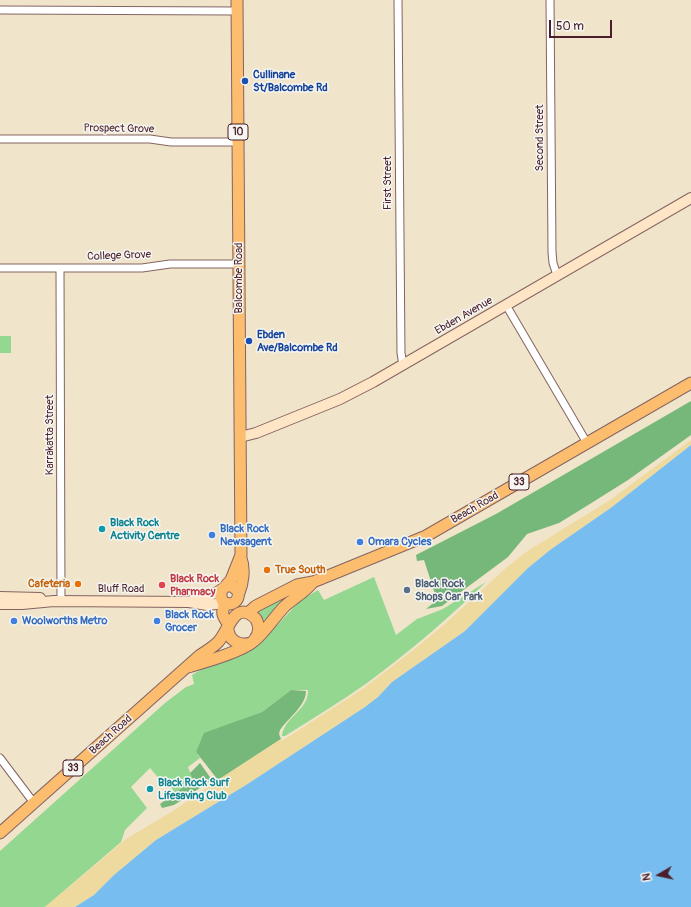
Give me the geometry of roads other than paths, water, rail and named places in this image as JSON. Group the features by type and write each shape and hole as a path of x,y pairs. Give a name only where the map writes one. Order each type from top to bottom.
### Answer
{"main road":[{"name":"Balcombe Road","path":"224,588 233,578 240,555 237,5"},
{"name":"Beach Road","path":"0,833 199,656 218,642 231,620 236,615 247,613 256,606 296,585 313,582 426,536 691,382"},
{"name":"Balcombe Road","path":"239,594 244,568 240,555"},
{"name":"Beach Road","path":"186,668 236,651 253,642 289,602 304,592 313,582"},
{"path":"226,603 222,614 228,625 229,634 234,641 241,644 253,642 259,632 259,625 255,617 247,613 247,602 244,597 239,594 234,587 224,588 220,593 221,597 226,603 231,604 237,600 239,594"}],"street":[{"name":"First Street","path":"398,0 401,353 403,365"},
{"name":"Second Street","path":"550,0 552,263 557,275"},
{"path":"0,10 237,5"},
{"name":"Prospect Grove","path":"0,139 150,139 171,142 238,142"},
{"name":"Ebden Avenue","path":"240,437 256,433 354,393 691,198"},
{"name":"College Grove","path":"0,268 142,268 170,264 238,264"},
{"name":"Karrakatta Street","path":"57,601 60,268"},
{"path":"506,305 587,443"},
{"name":"Bluff Road","path":"189,602 209,596 224,588"},
{"name":"Bluff Road","path":"0,597 34,597 57,601"},
{"name":"Bluff Road","path":"0,604 57,601 189,602 207,605 226,603"},
{"path":"0,758 34,803"}],"water":[{"path":"691,445 691,907 75,907 94,895 114,875 156,840 246,785 365,707 378,697 392,682 465,631 528,568 550,550 612,507"}],"place":[{"name":"Cullinane St/Balcombe Rd","path":"245,81"},
{"name":"Ebden Ave/Balcombe Rd","path":"249,341"},
{"name":"Black Rock Activity Centre","path":"102,529"},
{"name":"Black Rock Newsagent","path":"212,535"},
{"name":"Omara Cycles","path":"360,542"},
{"name":"True South","path":"267,570"},
{"name":"Cafeteria","path":"78,584"},
{"name":"Black Rock Pharmacy","path":"162,585"},
{"name":"Black Rock Shops Car Park","path":"407,590"},
{"name":"Woolworths Metro","path":"14,621"},
{"name":"Black Rock Grocer","path":"157,621"},
{"name":"Black Rock Surf Lifesaving Club","path":"150,789"}]}
